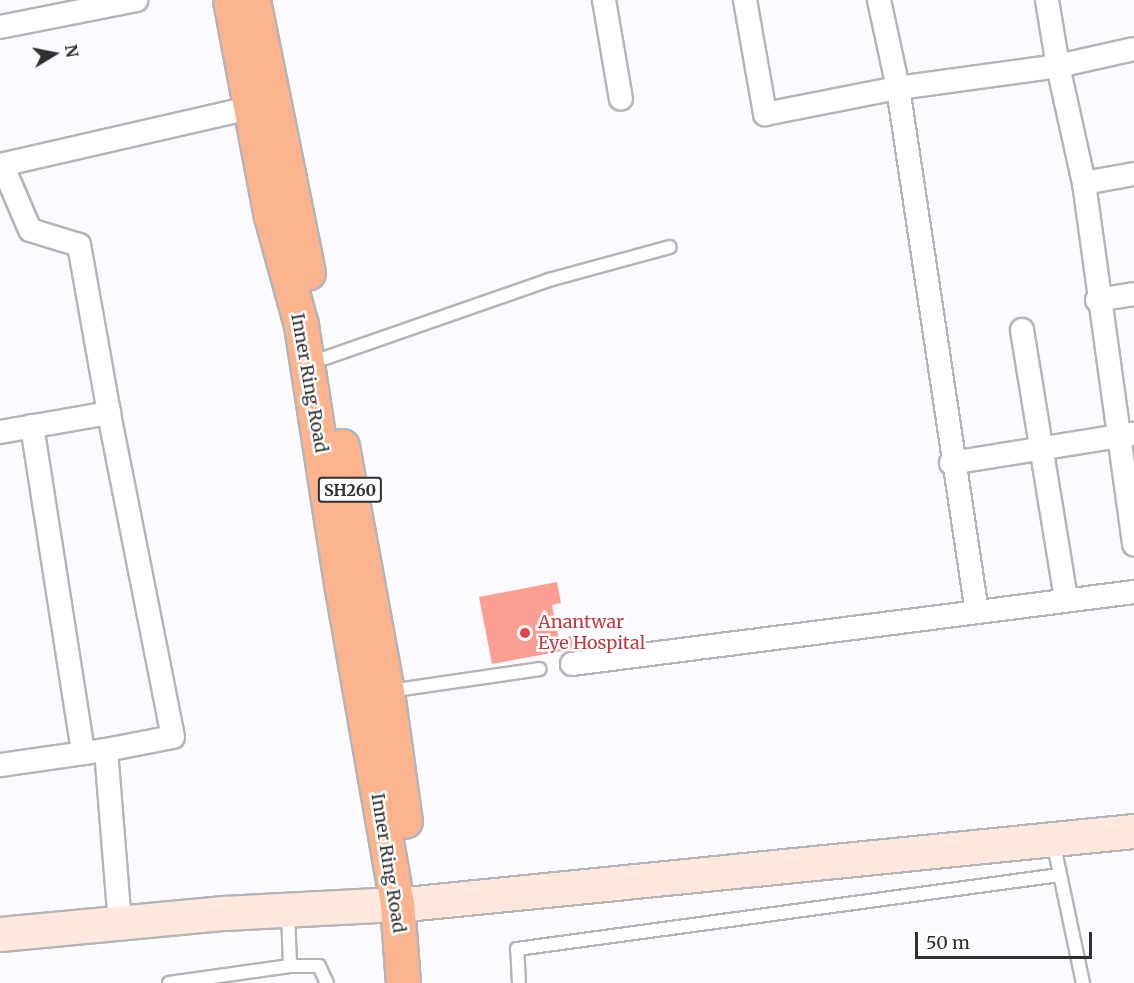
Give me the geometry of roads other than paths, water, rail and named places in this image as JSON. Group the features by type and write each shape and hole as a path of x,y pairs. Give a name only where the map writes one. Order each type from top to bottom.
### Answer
{"highway":[{"name":"Inner Ring Road","path":"230,0 272,216 302,325 342,594 407,904 403,983"},
{"name":"Inner Ring Road","path":"253,0 325,358 387,692 407,904 418,983"}],"street":[{"path":"0,27 136,0"},
{"path":"604,0 621,99"},
{"path":"745,0 765,114 898,88 1058,66 1134,49"},
{"path":"879,0 898,88 951,463 976,612"},
{"path":"1047,0 1058,66 1084,183 1097,300 1126,435 1134,545"},
{"path":"0,765 106,750 173,737 109,412 80,245 30,230 3,166 250,108"},
{"path":"1084,183 1134,174"},
{"path":"1097,300 1134,294"},
{"path":"1022,330 1066,600"},
{"path":"0,432 109,412"},
{"path":"32,426 83,753"},
{"path":"951,463 1126,435"},
{"path":"572,664 1134,591"},
{"path":"106,750 120,923"},
{"path":"0,934 288,910 407,904 1053,841 1134,831"}],"lane":[{"path":"325,358 549,280 670,247"},
{"path":"387,692 539,669"},
{"path":"1053,841 1083,983"},
{"path":"519,983 517,949 1059,875"},
{"path":"288,910 290,966"},
{"path":"169,983 290,966 319,966 327,983"}],"place":[{"name":"Anantwar Eye Hospital","path":"525,633"}]}
